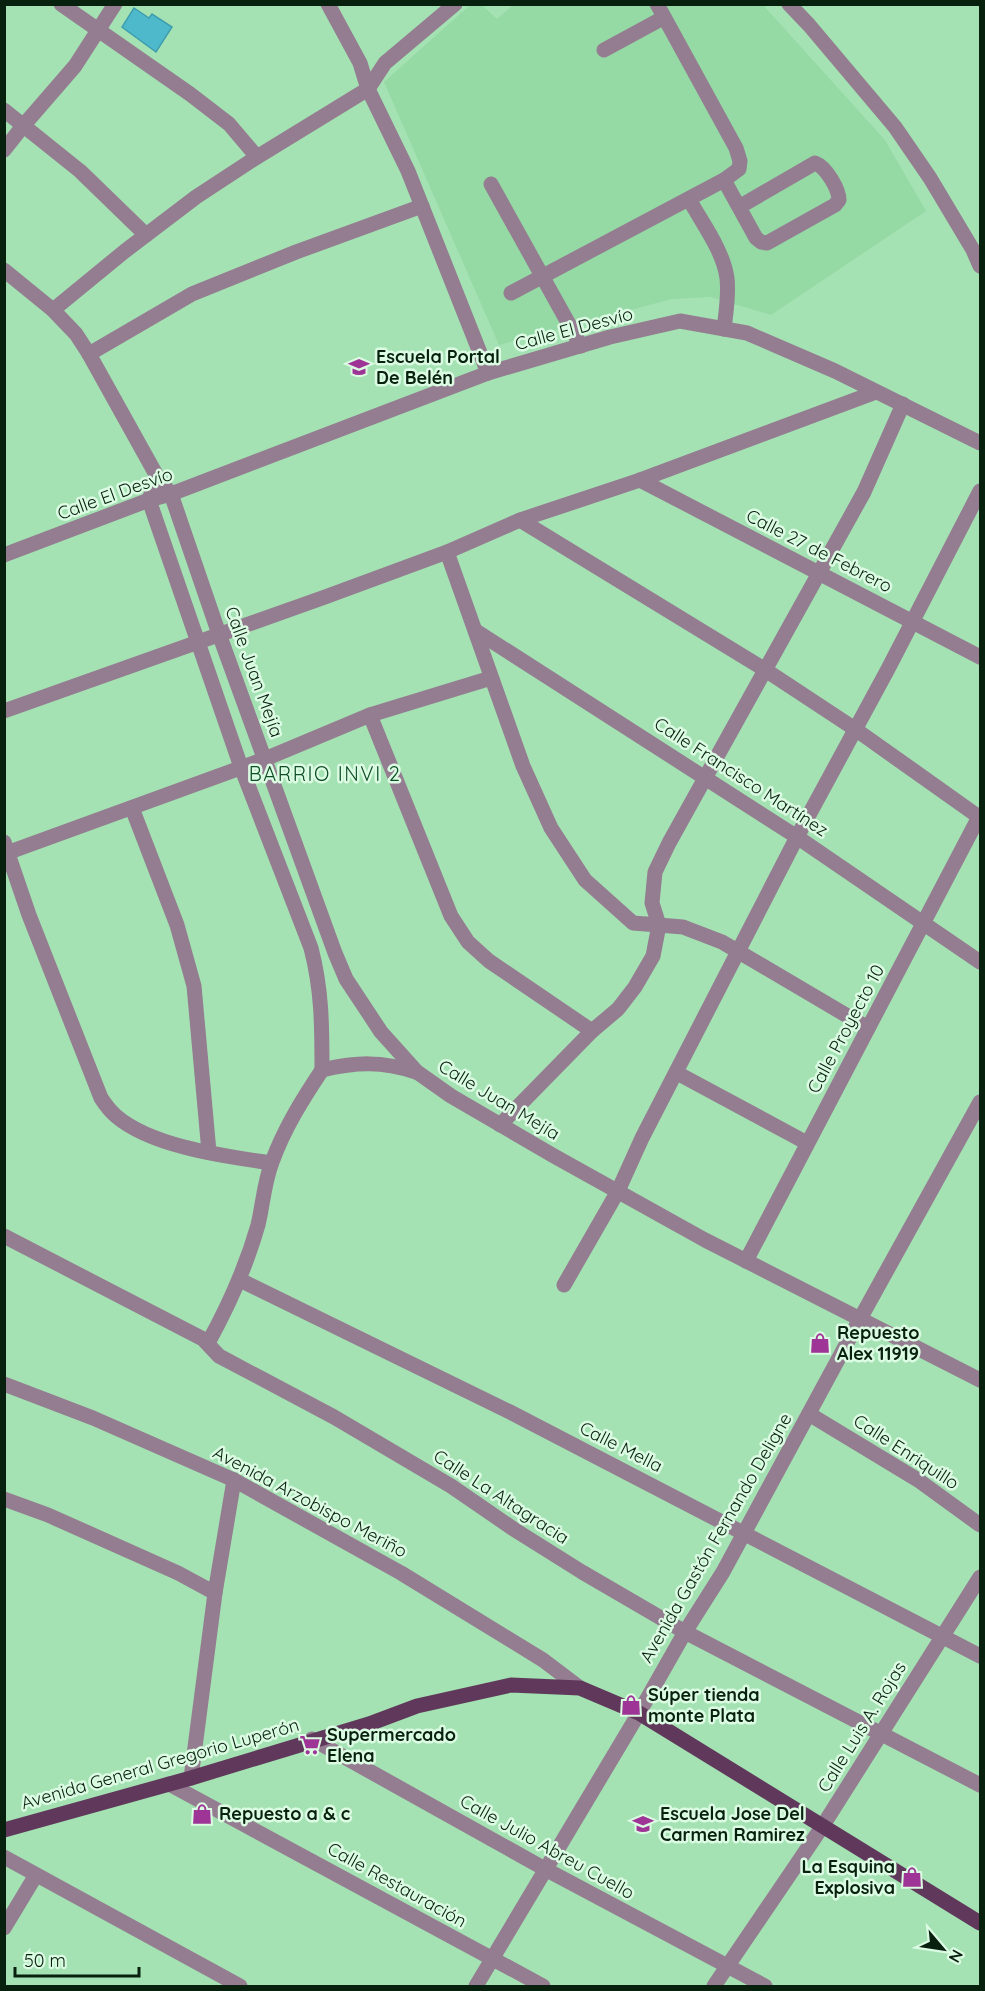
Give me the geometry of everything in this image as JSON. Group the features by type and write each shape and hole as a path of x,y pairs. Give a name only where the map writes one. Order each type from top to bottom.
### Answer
{"main road":[{"name":"Avenida General Gregorio Luperón","path":"4,1830 191,1778 312,1739 369,1724 417,1706 511,1685 580,1688 639,1713"},
{"path":"639,1713 981,1923"}],"street":[{"path":"61,4 229,124 257,157"},
{"path":"4,150 75,66 116,4"},
{"path":"328,4 360,63 368,89 408,171 488,373"},
{"path":"53,310 196,197 368,89 385,63 455,4"},
{"path":"789,4 895,127 930,178 981,266"},
{"path":"511,293 732,176 739,169 740,161 736,148 660,11 604,50"},
{"path":"4,110 80,171 146,236"},
{"path":"724,180 756,238 767,243 835,205 839,200 839,194 821,165 815,163 739,207"},
{"path":"491,184 581,346"},
{"path":"689,199 721,256 727,276 728,293 724,329"},
{"path":"89,354 192,294 296,252 422,206"},
{"name":"Calle Juan Mejía","path":"4,270 53,310 76,334 158,478 171,494 219,634 346,979 381,1032 417,1072 451,1096 500,1125 746,1261 981,1380"},
{"name":"Calle El Desvío","path":"4,555 488,373 680,321 747,333 836,371 981,443"},
{"path":"4,711 447,552 520,520 640,480 876,392"},
{"path":"500,1125 592,1031 618,1008 635,987 653,956 659,925 652,903 655,872 764,669 864,492 903,404"},
{"path":"158,478 149,500 196,642 241,767 311,948 319,979 322,1020 322,1070 282,1136 271,1163 258,1223 240,1280 208,1343"},
{"name":"Calle 27 de Febrero","path":"640,480 981,657"},
{"path":"564,1285 618,1191 642,1138 797,837 981,491"},
{"path":"520,520 764,669 980,816"},
{"path":"447,552 523,766 552,828 585,880 633,923 683,927 740,951 868,1028"},
{"name":"Calle Francisco Martínez","path":"476,631 706,777 981,962"},
{"path":"271,1163 162,1141 116,1116 100,1098 6,849 132,808 265,759 370,716 491,678"},
{"path":"370,716 451,916 468,942 489,961 592,1031"},
{"path":"132,808 177,925 194,986 209,1152"},
{"name":"Calle Proyecto 10","path":"746,1261 980,816"},
{"path":"322,1070 347,1065 392,1064 417,1072"},
{"path":"677,1073 807,1143"},
{"name":"Avenida Gastón Fernando Deligne","path":"476,1986 685,1632 723,1572 981,1102"},
{"name":"Calle La Altagracia","path":"4,1236 208,1343 219,1356 344,1422 451,1486 582,1572 685,1632 981,1785"},
{"name":"Calle Mella","path":"240,1280 510,1412 981,1656"},
{"name":"Avenida Arzobispo Meriño","path":"4,1384 93,1418 234,1480 401,1573 543,1660 580,1688"},
{"name":"Calle Enriquillo","path":"809,1414 918,1480 981,1525"},
{"path":"191,1778 215,1593 234,1480"},
{"path":"4,1498 157,1563 215,1593"},
{"name":"Calle Luis A. Rojas","path":"714,1986 822,1827 981,1577"},
{"name":"Calle Julio Abreu Cuello","path":"312,1739 545,1869 765,1986"},
{"name":"Calle Restauración","path":"169,1784 543,1986"},
{"path":"4,1857 240,1986"},
{"path":"4,1928 36,1875"}],"shaded area":[{"path":"470,5 482,5 497,19 513,5 763,5 885,140 926,211 771,315 711,297 672,299 499,345 384,82"}],"building":[{"path":"134,8 149,18 152,14 172,27 156,52 122,27"}],"place":[{"name":"Escuela Portal De Belén","path":"359,367"},
{"name":"Repuesto Alex 11919","path":"820,1343"},
{"name":"Súper tienda monte Plata","path":"631,1705"},
{"name":"Supermercado Elena","path":"310,1745"},
{"name":"Repuesto a & c","path":"202,1814"},
{"name":"Escuela Jose Del Carmen Ramirez","path":"643,1824"},
{"name":"La Esquina Explosiva","path":"912,1877"}],"district":[{"name":"BARRIO INVI 2","path":"325,774"}]}
